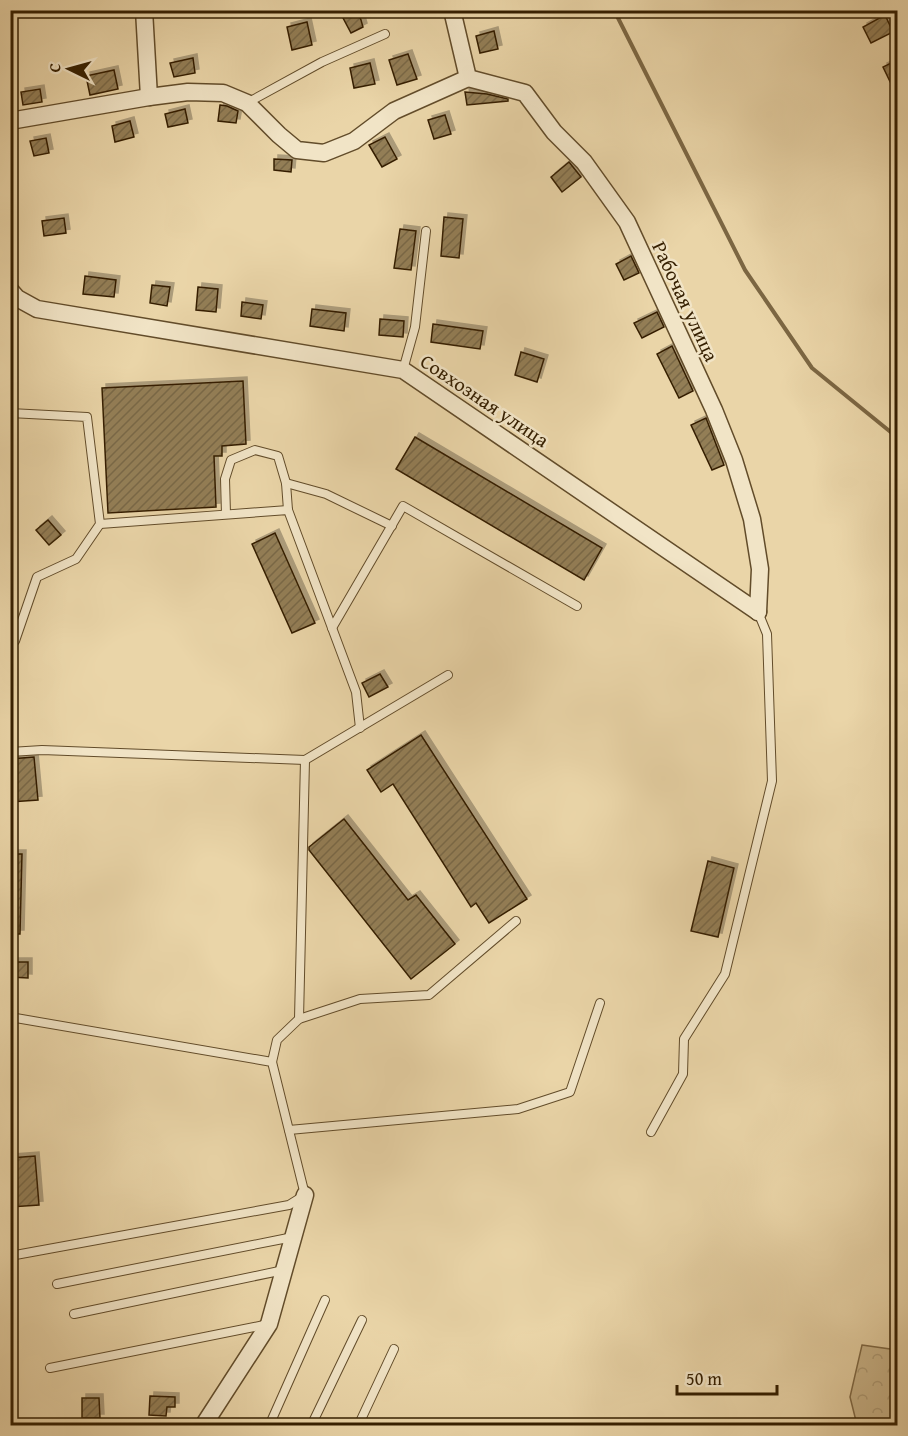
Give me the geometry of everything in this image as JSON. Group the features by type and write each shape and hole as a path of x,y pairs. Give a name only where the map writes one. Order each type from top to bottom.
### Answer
{"street":[{"path":"144,10 149,97"},
{"path":"10,121 149,97 188,92 223,93 247,103 297,150 324,153 354,141 394,111 468,78 452,10"},
{"name":"Рабочая улица","path":"468,78 525,93 554,132 584,162 627,222 714,410 734,460 752,519 760,569 758,612"},
{"name":"Совхозная улица","path":"10,290 17,298 37,309 404,370 758,612"},
{"path":"203,1425 269,1324 304,1196"}],"lane":[{"path":"247,103 322,62 385,34"},
{"path":"404,370 415,327 426,231"},
{"path":"10,413 87,417 100,524 76,559 37,577 15,641 10,643"},
{"path":"226,514 225,479 231,460 255,450 278,456 286,483 288,510 356,692 360,728"},
{"path":"286,483 327,494 392,526"},
{"path":"332,628 404,506 577,606"},
{"path":"100,524 288,510"},
{"path":"651,1132 682,1074 684,1039 725,974 772,781 767,634 758,612"},
{"path":"10,752 42,750 305,760 448,675"},
{"path":"299,1019 305,760"},
{"path":"10,1256 289,1205 304,1196 272,1062 277,1040 299,1019 360,999 429,995 516,921"},
{"path":"289,1130 518,1108 570,1092 600,1003"},
{"path":"10,1017 272,1062"},
{"path":"57,1284 293,1237"},
{"path":"74,1314 284,1269"},
{"path":"268,1425 326,1300"},
{"path":"311,1425 362,1320"},
{"path":"50,1368 269,1324"},
{"path":"358,1425 394,1349"}],"green space":[{"path":"862,1345 897,1350 897,1425 857,1425 850,1397"}],"building":[{"path":"357,10 363,27 351,33 342,16"},
{"path":"885,15 893,32 871,43 863,27"},
{"path":"307,22 312,45 292,50 287,27"},
{"path":"494,31 498,49 480,53 476,36"},
{"path":"408,54 417,79 397,85 389,60"},
{"path":"193,58 195,73 174,77 170,63"},
{"path":"897,60 897,96 883,67"},
{"path":"370,63 375,84 354,88 350,68"},
{"path":"114,70 118,89 90,95 86,76"},
{"path":"40,89 42,102 23,105 21,92"},
{"path":"465,92 487,94 508,99 508,101 467,105"},
{"path":"220,105 238,111 236,123 218,121"},
{"path":"185,109 188,123 168,127 165,114"},
{"path":"445,115 451,134 434,139 428,120"},
{"path":"130,121 134,137 115,142 112,126"},
{"path":"385,137 397,159 382,167 369,145"},
{"path":"46,138 49,153 34,156 30,141"},
{"path":"274,159 292,160 291,172 274,170"},
{"path":"569,162 581,177 562,192 551,177"},
{"path":"444,217 463,219 459,258 441,256"},
{"path":"64,218 66,233 44,236 42,221"},
{"path":"400,229 416,231 411,270 394,268"},
{"path":"631,256 639,273 624,280 616,264"},
{"path":"85,276 116,280 114,297 83,294"},
{"path":"152,285 170,287 167,306 150,303"},
{"path":"198,287 218,289 216,312 196,310"},
{"path":"242,302 263,305 261,319 241,316"},
{"path":"312,309 346,313 344,331 310,326"},
{"path":"657,312 664,327 642,338 634,323"},
{"path":"380,319 404,321 403,337 379,335"},
{"path":"433,324 483,331 480,349 431,342"},
{"path":"672,346 693,391 679,398 657,354"},
{"path":"521,352 544,359 537,382 515,375"},
{"path":"243,381 246,444 222,446 222,456 214,456 216,507 108,513 102,388"},
{"path":"706,418 724,465 712,470 691,425"},
{"path":"415,437 602,548 584,580 396,469"},
{"path":"48,520 61,535 49,545 36,530"},
{"path":"275,533 315,623 292,633 252,544"},
{"path":"380,674 388,687 369,697 362,683"},
{"path":"421,735 527,899 489,923 476,903 471,907 393,784 381,792 367,770"},
{"path":"34,757 38,800 10,802 10,759"},
{"path":"344,819 408,900 416,895 455,944 411,979 309,850 309,847"},
{"path":"10,854 22,854 20,934 10,934"},
{"path":"708,861 734,868 718,937 691,931"},
{"path":"10,962 28,962 28,978 10,977"},
{"path":"35,1156 39,1205 10,1207 10,1158"},
{"path":"150,1396 175,1397 175,1407 167,1407 166,1416 149,1415"},
{"path":"82,1398 99,1398 100,1418 82,1418"}],"waterway":[{"path":"614,10 745,270 812,368 898,438"}]}
